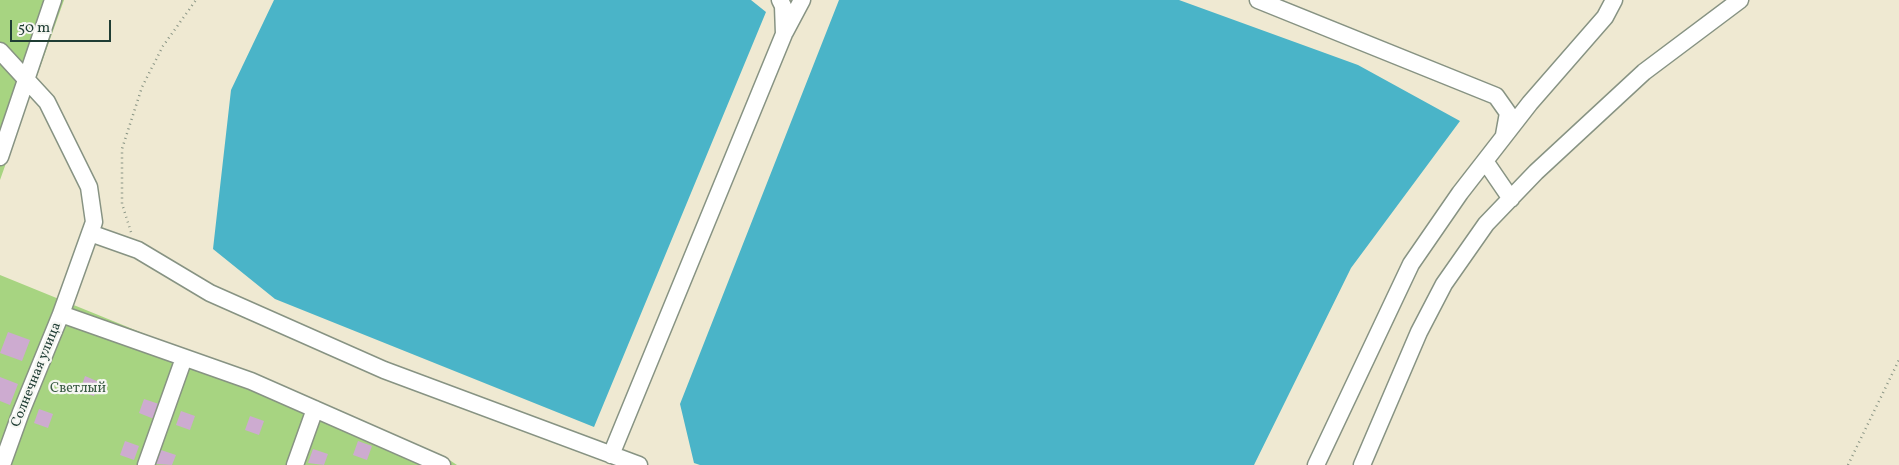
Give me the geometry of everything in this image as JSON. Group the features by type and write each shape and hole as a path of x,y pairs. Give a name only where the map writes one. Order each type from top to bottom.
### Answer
{"street":[{"path":"0,157 53,0"},
{"path":"780,0 783,6 784,34"},
{"path":"611,454 784,34 802,0"},
{"path":"1258,0 1496,96 1508,113 1504,137"},
{"path":"1316,465 1411,264 1460,193 1530,103 1605,17 1614,0"},
{"path":"1362,465 1419,332 1444,284 1486,224 1536,172 1644,72 1740,0"},
{"name":"Солнечная улица","path":"0,51 47,102 89,187 94,222 62,314 21,412 2,465"},
{"path":"1486,160 1511,199"},
{"path":"90,233 138,250 210,293 384,370 639,465"},
{"path":"62,314 251,381 442,465"},
{"path":"146,465 184,358"},
{"path":"295,465 315,410"}],"path":[{"path":"138,250 122,204 122,149 142,87 163,46 196,0"},
{"path":"1848,465 1899,360"}],"green space":[{"path":"0,0 64,0 0,180"},
{"name":"Светлый","path":"0,275 442,455 457,465 0,465"}],"water":[{"path":"274,0 751,0 766,12 594,427 275,299 213,249 231,90"},
{"path":"839,0 1179,0 1358,65 1460,121 1351,268 1254,465 700,465 694,463 680,404"}],"building":[{"path":"8,332 30,340 22,361 0,353"},
{"path":"85,376 99,382 94,396 80,391"},
{"path":"0,377 18,384 10,405 0,401"},
{"path":"144,399 159,404 154,419 139,413"},
{"path":"39,409 53,414 48,428 34,423"},
{"path":"181,411 195,416 190,430 176,425"},
{"path":"250,416 264,421 259,435 245,430"},
{"path":"125,441 139,446 134,460 120,455"},
{"path":"358,441 372,446 367,460 353,455"},
{"path":"313,449 328,454 324,465 308,463"},
{"path":"161,450 176,455 172,465 156,464"}]}
